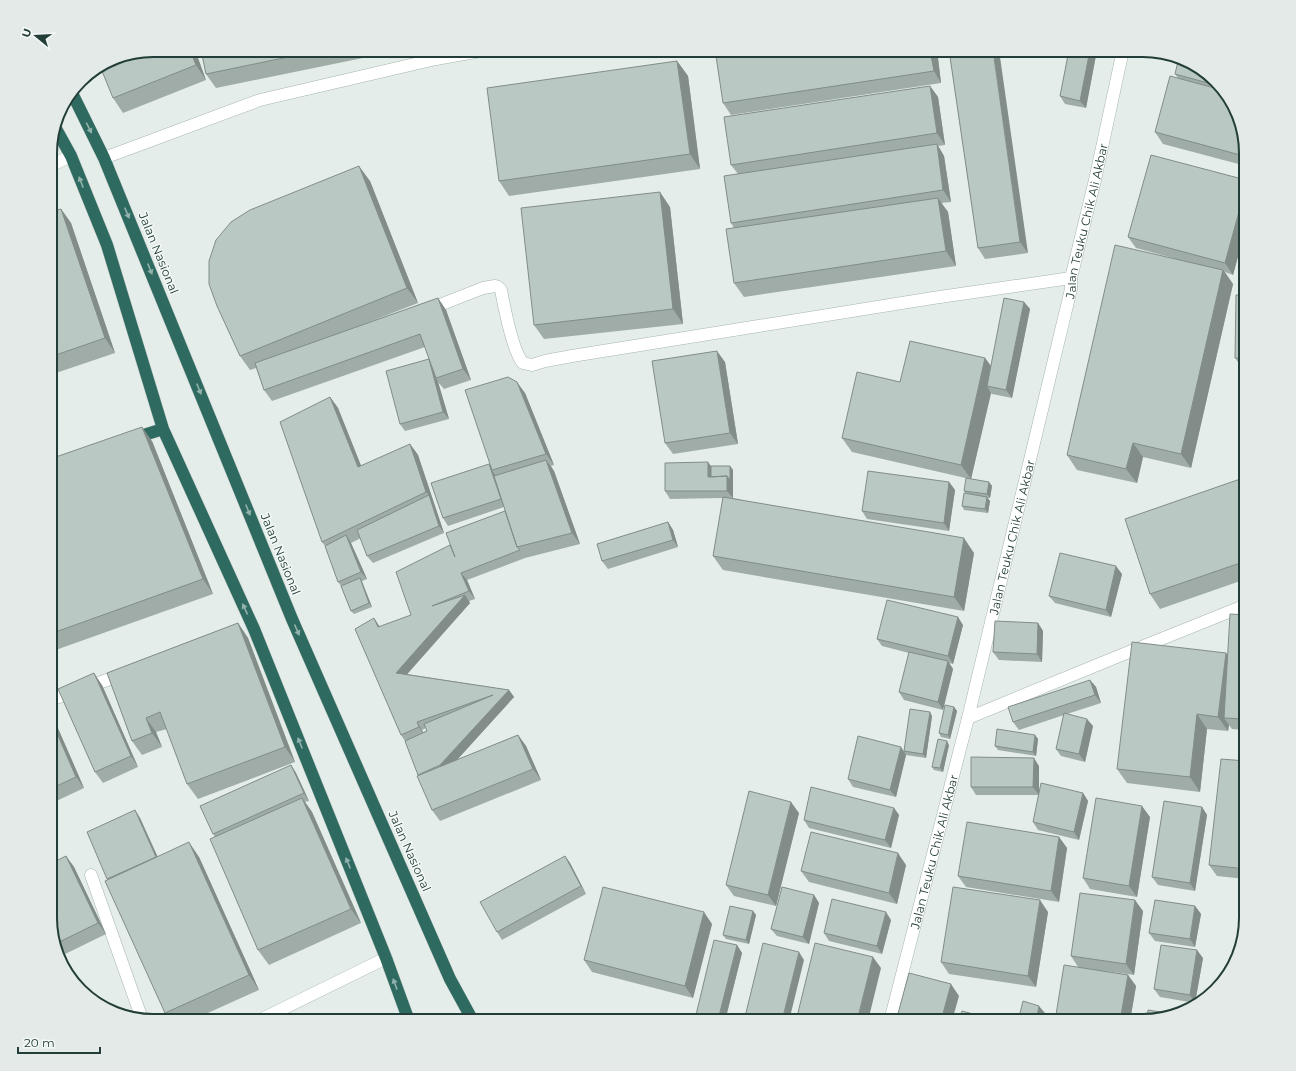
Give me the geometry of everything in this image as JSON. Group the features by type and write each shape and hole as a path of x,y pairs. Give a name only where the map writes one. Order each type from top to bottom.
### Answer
{"highway":[{"name":"Jalan Nasional","path":"74,98 104,158 136,233 292,619 450,979 469,1014"},
{"path":"59,134 71,156 107,246 163,429 254,629 386,958 406,1014"},
{"path":"118,444 163,429"}],"street":[{"path":"104,158 260,100 427,57"},
{"name":"Jalan Teuku Chik Ali Akbar","path":"892,1014 968,718 1071,289 1071,278 1095,180 1121,57"},
{"path":"57,163 71,156"},
{"path":"413,315 483,288 493,286 498,287 501,290 507,319 519,357 523,363 532,365 572,356 910,301 1071,278"},
{"path":"968,718 1239,608"},
{"path":"239,634 254,629"},
{"path":"57,698 135,670"},
{"path":"91,874 140,1013"},
{"path":"272,1014 386,958"}],"building":[{"path":"193,57 196,65 113,98 102,72 116,64 140,58"},
{"path":"202,57 288,57 206,74"},
{"path":"716,57 931,57 934,71 723,103"},
{"path":"950,57 994,57 1020,242 978,248"},
{"path":"1068,57 1089,57 1080,101 1060,96"},
{"path":"677,61 690,154 499,181 487,88"},
{"path":"1178,63 1196,73 1209,83 1175,74"},
{"path":"1170,76 1213,88 1219,94 1232,116 1236,128 1239,155 1155,132"},
{"path":"930,86 937,133 731,165 724,117"},
{"path":"937,144 943,190 731,223 724,176"},
{"path":"1151,155 1239,178 1239,212 1225,263 1128,237"},
{"path":"359,166 407,288 240,356 217,306 209,284 209,261 216,240 231,222 250,210"},
{"path":"660,192 673,309 534,325 521,208"},
{"path":"938,198 946,251 734,283 726,229"},
{"path":"61,209 105,338 57,355 57,210"},
{"path":"1115,245 1223,270 1181,454 1133,443 1126,469 1067,455"},
{"path":"1236,295 1239,295 1239,358 1235,358"},
{"path":"438,298 463,369 436,378 420,334 264,390 255,363"},
{"path":"1004,298 1024,302 1006,390 987,386"},
{"path":"910,341 985,358 961,465 842,438 857,372 900,382"},
{"path":"717,351 730,433 665,443 652,361"},
{"path":"429,359 443,412 400,424 386,371"},
{"path":"508,377 517,382 546,454 492,470 465,390"},
{"path":"330,397 358,467 410,444 426,492 322,542 280,422"},
{"path":"142,427 203,579 57,631 57,457"},
{"path":"546,460 572,533 517,547 494,476"},
{"path":"708,462 708,477 727,476 727,491 665,491 665,463"},
{"path":"489,464 501,499 443,518 431,483"},
{"path":"711,466 730,466 730,480 727,476 711,477"},
{"path":"868,471 949,482 944,523 862,511"},
{"path":"966,478 989,482 987,494 964,491"},
{"path":"1239,479 1239,563 1150,594 1125,519"},
{"path":"964,493 987,497 985,509 962,506"},
{"path":"429,495 439,526 367,556 357,530"},
{"path":"723,497 964,538 954,597 713,556"},
{"path":"505,511 517,547 520,550 461,573 469,591 432,606 465,595 396,673 509,690 440,765 418,775 405,741 427,731 424,724 493,695 417,722 419,727 401,735 355,629 374,618 378,627 411,615 396,572 450,545 455,557 446,533"},
{"path":"668,522 673,540 602,561 597,544"},
{"path":"346,535 361,572 338,582 325,546"},
{"path":"1060,553 1116,566 1106,610 1049,596"},
{"path":"360,578 369,603 351,611 341,586"},
{"path":"887,600 958,617 948,656 877,639"},
{"path":"1230,614 1239,615 1239,719 1224,718"},
{"path":"995,621 1038,623 1037,654 993,652"},
{"path":"238,623 285,747 187,784 160,712 146,718 152,733 132,741 107,673"},
{"path":"1132,642 1226,653 1218,717 1197,714 1190,777 1117,769"},
{"path":"909,652 948,661 938,702 899,692"},
{"path":"94,673 131,756 95,772 58,689"},
{"path":"1090,680 1095,695 1013,722 1008,707"},
{"path":"945,705 954,707 948,735 939,733"},
{"path":"910,709 930,712 923,754 904,751"},
{"path":"1064,713 1087,719 1079,754 1056,749"},
{"path":"997,729 1035,735 1033,752 995,746"},
{"path":"57,733 76,777 57,786"},
{"path":"518,735 533,769 432,810 417,776"},
{"path":"858,736 901,747 890,790 848,779"},
{"path":"938,739 947,741 940,768 932,767"},
{"path":"971,757 1034,758 1033,787 971,787"},
{"path":"1221,759 1239,760 1239,868 1209,865"},
{"path":"291,765 304,793 213,834 200,806"},
{"path":"1041,783 1083,793 1074,832 1033,822"},
{"path":"811,787 894,808 885,840 804,820"},
{"path":"749,791 791,802 768,895 726,885"},
{"path":"302,798 351,909 258,950 210,839"},
{"path":"1096,798 1142,806 1129,886 1083,878"},
{"path":"1164,801 1202,807 1190,883 1152,877"},
{"path":"135,810 156,857 107,879 87,832"},
{"path":"967,822 1059,837 1051,891 958,876"},
{"path":"811,832 898,853 889,893 801,871"},
{"path":"189,842 249,975 165,1013 105,881"},
{"path":"66,856 98,923 60,942 57,925 57,860"},
{"path":"565,856 581,886 497,932 480,902"},
{"path":"603,887 704,912 685,986 584,960"},
{"path":"782,887 814,895 803,937 771,929"},
{"path":"953,887 1040,900 1028,976 941,962"},
{"path":"1080,893 1135,900 1126,964 1071,956"},
{"path":"832,899 886,912 877,946 824,933"},
{"path":"1155,900 1195,906 1190,939 1149,933"},
{"path":"730,906 753,911 746,940 723,935"},
{"path":"714,940 737,945 720,1014 696,1014"},
{"path":"763,943 799,952 784,1014 746,1014"},
{"path":"815,943 873,957 859,1014 798,1014"},
{"path":"1161,945 1197,950 1190,995 1154,989"},
{"path":"1064,965 1128,975 1121,1014 1056,1014"},
{"path":"909,973 951,984 943,1014 898,1014"},
{"path":"1023,1001 1039,1006 1037,1014 1020,1014"},
{"path":"1148,1010 1161,1012 1156,1013 1148,1014"},
{"path":"962,1011 973,1014 961,1014"}]}
